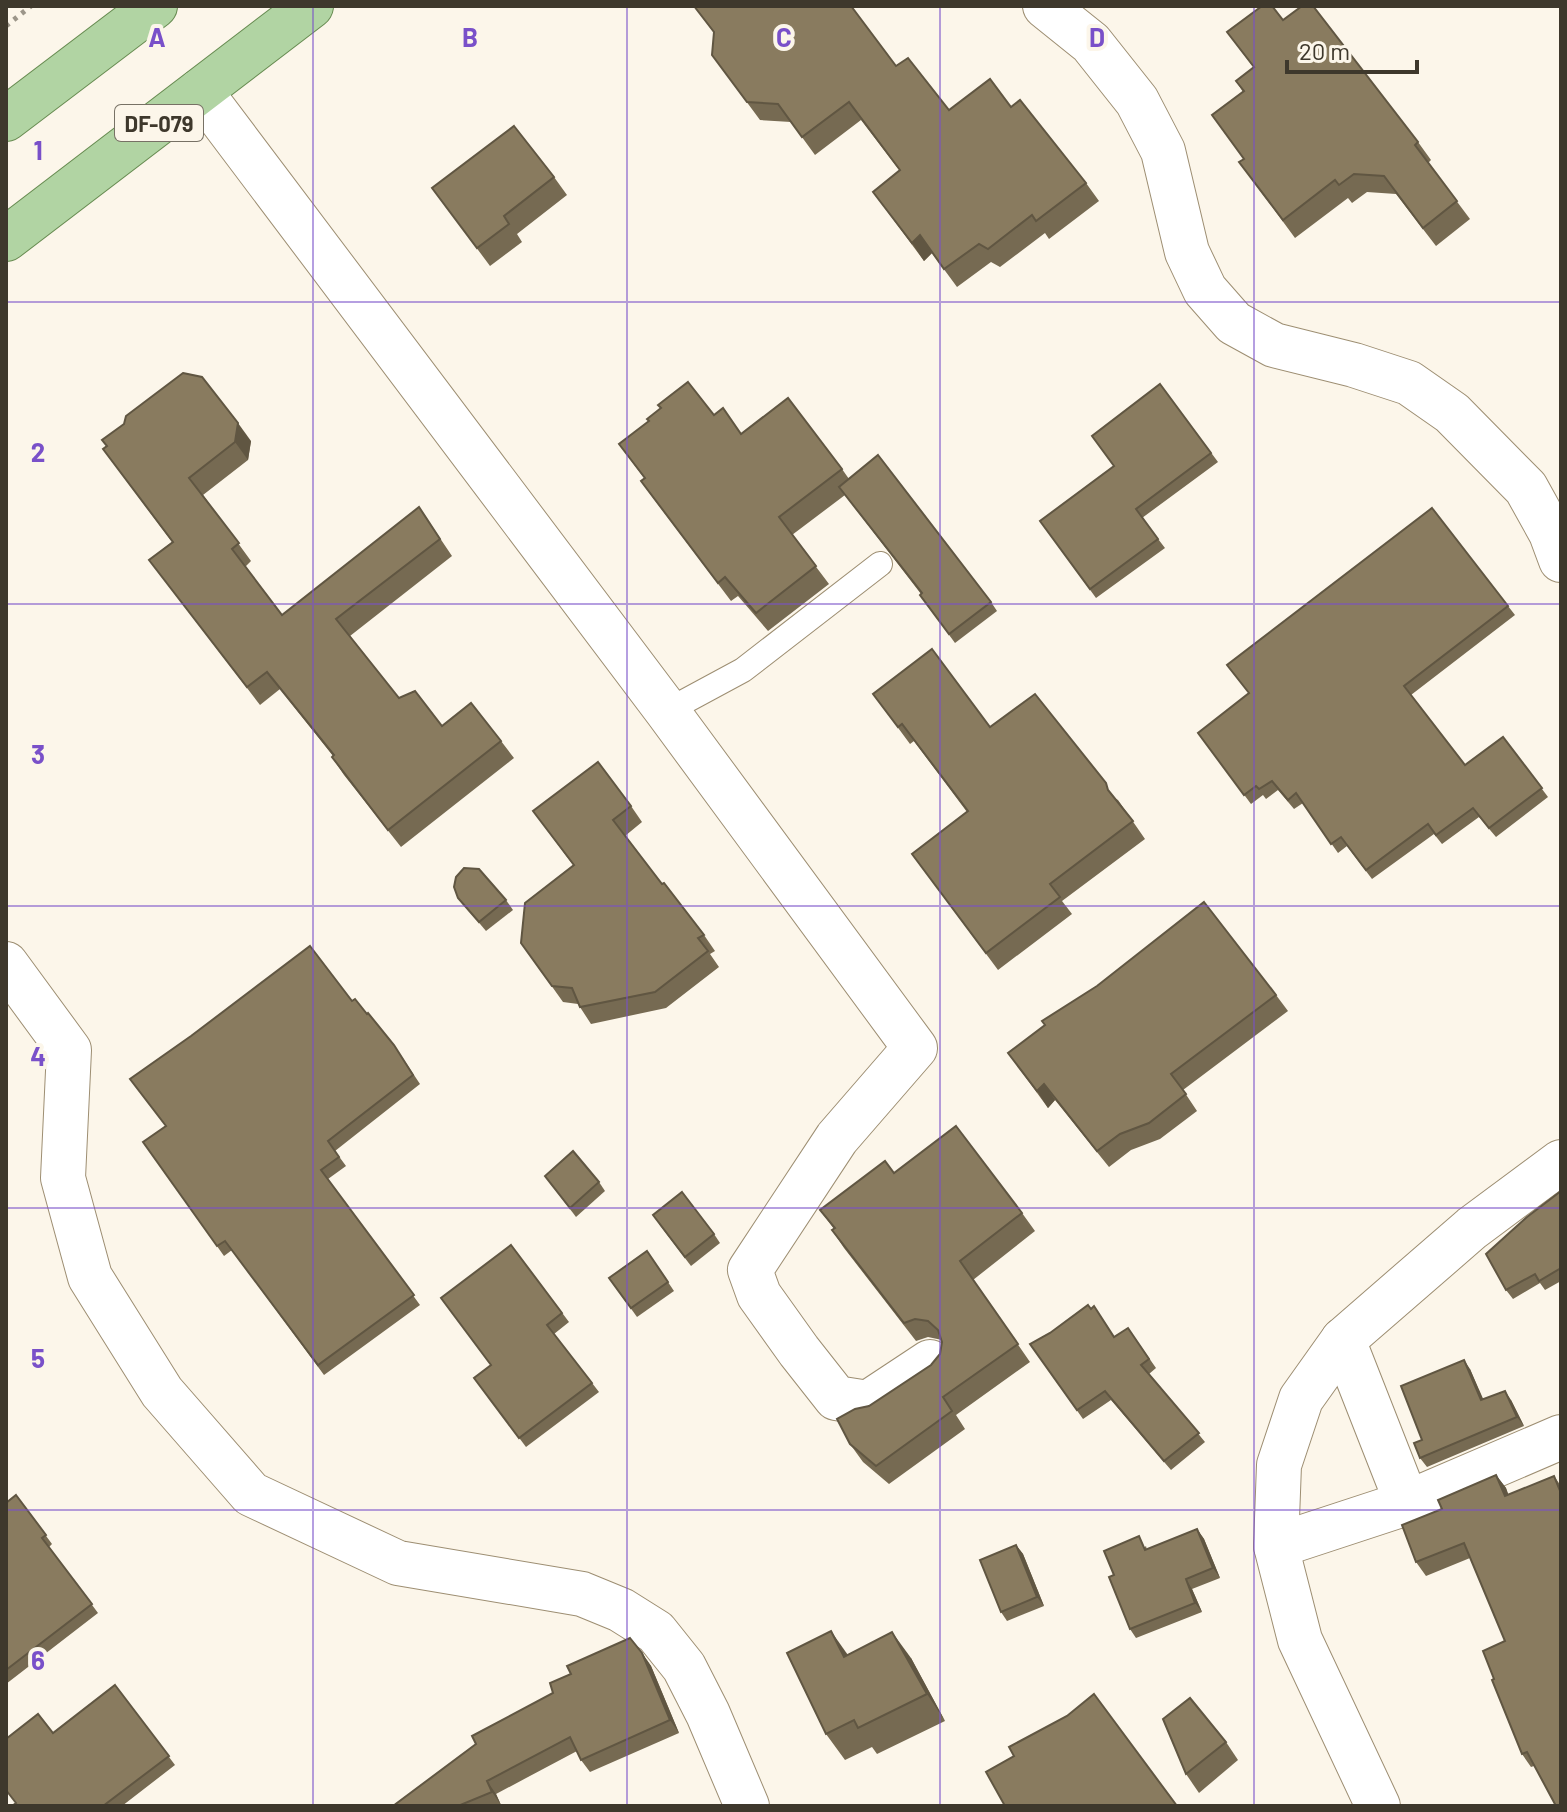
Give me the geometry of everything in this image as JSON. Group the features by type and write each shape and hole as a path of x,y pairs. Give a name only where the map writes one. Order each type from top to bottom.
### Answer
{"main road":[{"path":"6,119 155,6"},
{"name":"DF-079","path":"6,239 311,6"}],"street":[{"path":"1045,6 1091,43 1137,101 1163,151 1187,252 1205,290 1234,323 1274,345 1354,365 1409,383 1452,413 1526,488 1551,533 1561,560"},
{"path":"200,91 667,711 915,1048 837,1138 750,1270 759,1295 836,1398 868,1403 930,1362"},
{"path":"6,964 69,1050 63,1178 90,1277 162,1392 251,1494 398,1563 582,1594 621,1610 656,1632 684,1667 708,1714 747,1806"},
{"path":"1378,1806 1300,1640 1276,1546 1279,1465 1301,1399 1343,1340 1472,1228 1561,1162"},
{"path":"1343,1340 1407,1503"},
{"path":"1276,1546 1407,1503 1561,1437"}],"lane":[{"path":"667,711 743,670 880,564"}],"path":[{"path":"6,26 31,6"}],"building":[{"path":"694,6 851,6 896,66 908,58 949,110 990,79 1011,107 1020,100 1086,183 1036,221 1032,215 988,249 979,244 944,269 920,235 912,243 873,192 900,170 849,102 802,137 778,104 747,102 712,55 714,32"},
{"path":"1262,6 1272,6 1283,20 1302,6 1313,6 1418,142 1415,145 1457,201 1423,228 1384,176 1354,174 1339,185 1335,180 1283,220 1239,162 1244,159 1212,115 1244,91 1236,81 1254,67 1227,32"},
{"path":"514,126 554,177 504,216 509,224 477,248 432,188"},
{"path":"183,373 202,377 238,423 235,442 189,478 239,543 232,549 282,615 419,507 440,539 336,619 399,698 415,691 442,726 471,703 501,741 388,830 332,757 334,755 267,672 247,687 149,560 173,542 103,449 107,446 102,440 124,424 126,416"},
{"path":"688,382 714,415 723,408 741,434 788,398 842,469 779,517 816,566 756,613 725,577 718,583 641,481 645,478 619,444 649,421 647,419 661,408 658,405"},
{"path":"1160,384 1211,453 1136,509 1158,539 1090,589 1040,521 1114,466 1092,436"},
{"path":"878,455 991,602 949,634 920,595 922,593 839,487"},
{"path":"1432,508 1508,606 1404,686 1465,765 1503,737 1542,788 1489,828 1473,808 1436,835 1428,824 1366,870 1341,837 1331,844 1296,793 1288,800 1272,781 1259,789 1256,786 1244,795 1198,733 1249,693 1227,665"},
{"path":"932,649 990,727 1035,694 1133,821 1050,884 1060,897 986,953 912,854 968,811 902,724 898,727 873,694"},
{"path":"598,762 631,806 613,820 704,935 698,938 708,951 655,992 580,1007 572,988 552,986 521,943 525,903 574,865 533,811"},
{"path":"464,868 479,869 506,900 479,922 458,898 454,887 456,877"},
{"path":"1204,902 1276,995 1171,1074 1186,1094 1149,1123 1120,1134 1097,1151 1044,1084 1037,1091 1008,1053 1045,1025 1042,1021 1097,986"},
{"path":"310,946 352,1001 355,999 394,1045 413,1075 328,1141 339,1157 321,1170 414,1295 318,1365 225,1241 217,1246 143,1142 166,1126 130,1079"},
{"path":"956,1126 1022,1213 960,1261 1018,1344 943,1397 952,1411 876,1466 850,1444 837,1419 855,1409 869,1406 931,1365 940,1354 942,1342 938,1330 928,1321 915,1319 904,1323 820,1210 885,1161 894,1173"},
{"path":"573,1151 599,1182 570,1208 545,1176"},
{"path":"1561,1191 1561,1268 1539,1281 1535,1274 1506,1290 1486,1254"},
{"path":"682,1192 714,1234 685,1257 653,1215"},
{"path":"511,1245 562,1313 547,1325 592,1383 519,1438 474,1378 491,1365 441,1298"},
{"path":"647,1251 668,1282 631,1308 609,1278"},
{"path":"1088,1305 1091,1309 1094,1306 1114,1337 1128,1328 1149,1359 1141,1365 1199,1433 1164,1461 1105,1391 1077,1410 1030,1344"},
{"path":"1464,1360 1481,1400 1505,1391 1517,1417 1420,1458 1414,1443 1422,1440 1401,1386"},
{"path":"1496,1475 1505,1496 1554,1476 1561,1493 1561,1806 1556,1806 1527,1752 1522,1754 1492,1680 1483,1651 1505,1641 1464,1543 1416,1562 1402,1525 1442,1509 1438,1500"},
{"path":"16,1495 46,1535 42,1538 92,1604 6,1670 6,1503"},
{"path":"1197,1529 1213,1568 1186,1579 1195,1603 1130,1629 1109,1577 1114,1575 1104,1551 1139,1536 1145,1550"},
{"path":"1016,1545 1037,1597 1001,1612 980,1560"},
{"path":"831,1631 844,1657 892,1632 927,1694 858,1728 854,1720 826,1734 787,1653"},
{"path":"630,1638 642,1653 670,1720 581,1760 570,1737 487,1781 492,1792 458,1806 393,1806 476,1744 472,1736 553,1693 550,1683 571,1674 567,1666"},
{"path":"115,1685 169,1756 103,1806 12,1806 16,1803 6,1790 6,1739 38,1714 53,1733"},
{"path":"1094,1694 1177,1806 1005,1806 986,1772 1014,1756 1009,1747 1067,1716"},
{"path":"1190,1698 1226,1742 1186,1774 1163,1719"}]}
